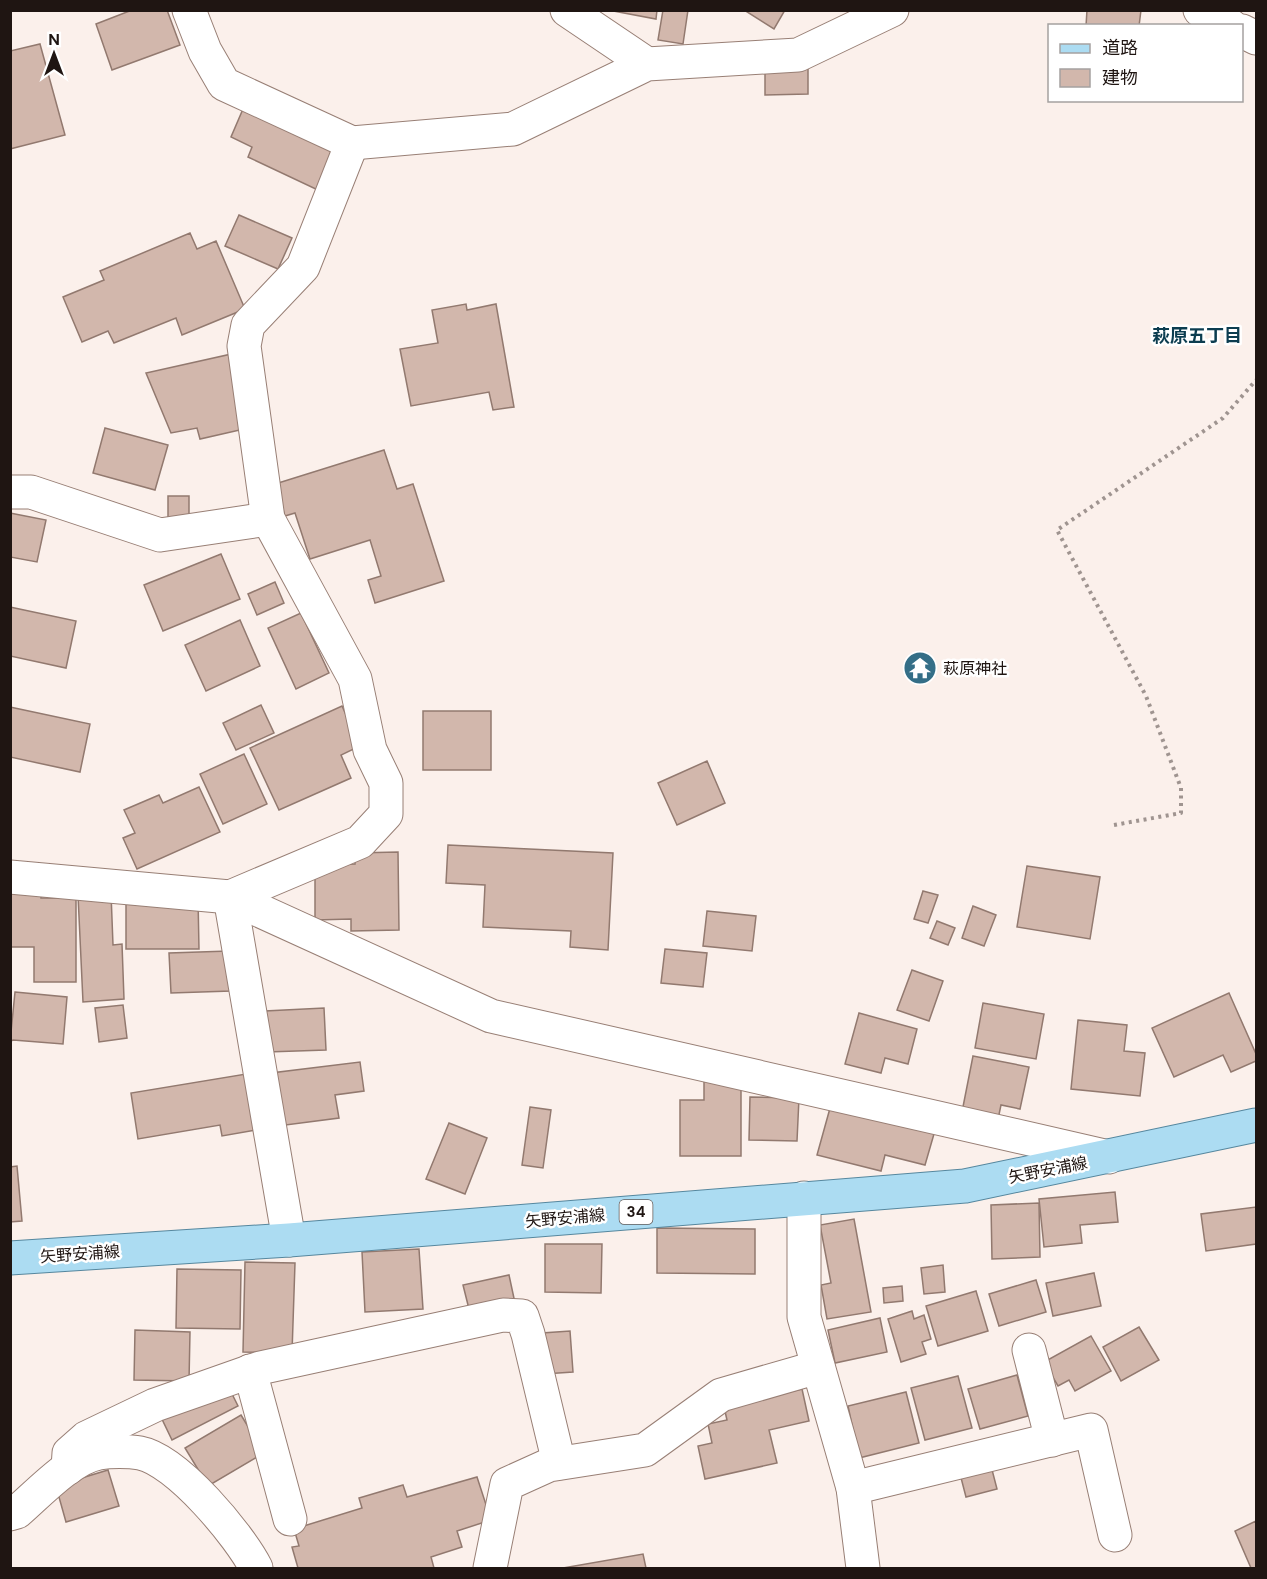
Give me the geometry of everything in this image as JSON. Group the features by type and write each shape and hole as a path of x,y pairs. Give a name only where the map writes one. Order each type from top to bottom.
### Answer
{"main road":[{"name":"矢野安浦線","path":"10,1258 289,1240 965,1186 1257,1125"}],"street":[{"path":"189,10 205,51 224,84 352,143 513,129 647,64 798,55 892,10"},
{"path":"567,10 647,64"},
{"path":"1200,10 1227,24"},
{"path":"1243,31 1257,38"},
{"path":"230,897 360,843 386,814 386,783 370,750 356,679 267,519 244,346 248,325 303,267 352,143"},
{"path":"10,492 31,492 160,535 267,519"},
{"path":"10,877 230,897 491,1016 1109,1157"},
{"path":"230,897 289,1240"},
{"path":"804,1198 804,1317 853,1488 862,1569"},
{"path":"68,1468 69,1454 86,1438 155,1405 250,1371 503,1315 522,1316 559,1463"},
{"path":"1029,1350 1052,1440"},
{"path":"490,1569 507,1484 549,1465 645,1450 721,1395 818,1367"},
{"path":"250,1371 290,1519"},
{"path":"853,1488 1091,1430 1116,1535"},
{"path":"10,1514 17,1512 68,1468 98,1453 141,1453 169,1468 219,1514 248,1552 256,1569"}],"path":[{"path":"1114,825 1181,813 1181,788 1146,696 1057,530 1222,418 1257,380"}],"building":[{"path":"132,10 167,10 180,45 112,70 96,24"},
{"path":"608,10 657,10 656,19"},
{"path":"663,10 688,10 683,44 658,40"},
{"path":"744,10 785,10 774,29"},
{"path":"1087,10 1141,10 1139,24 1086,24"},
{"path":"40,44 65,135 10,149 10,51"},
{"path":"765,67 808,67 808,94 765,95"},
{"path":"243,109 338,153 320,191 248,157 252,147 231,137"},
{"path":"239,215 292,238 278,269 225,246"},
{"path":"190,233 197,249 216,241 245,309 182,335 176,318 114,343 108,331 82,342 63,297 104,280 100,271"},
{"path":"466,304 467,310 496,304 514,407 493,410 489,392 411,406 400,349 438,343 432,310"},
{"path":"236,353 253,427 200,439 197,428 171,433 146,373"},
{"path":"105,428 168,445 155,490 93,473"},
{"path":"384,450 397,489 413,484 444,581 375,603 368,580 381,576 370,540 310,559 295,513 285,516 275,484"},
{"path":"168,496 189,496 189,527 168,527"},
{"path":"10,513 46,520 37,562 10,557"},
{"path":"221,554 240,599 163,631 144,585"},
{"path":"275,582 284,603 257,615 248,594"},
{"path":"10,607 76,621 66,668 10,656"},
{"path":"301,613 329,673 296,689 268,628"},
{"path":"240,620 260,666 206,691 185,645"},
{"path":"261,705 274,733 236,750 223,723"},
{"path":"342,706 360,746 341,755 351,778 279,810 250,748"},
{"path":"10,707 90,724 80,772 10,757"},
{"path":"423,711 491,711 491,770 423,770"},
{"path":"244,754 267,804 223,824 200,774"},
{"path":"707,761 725,803 677,825 658,783"},
{"path":"199,787 220,832 137,869 123,838 135,833 124,810 159,795 163,803"},
{"path":"448,845 613,853 608,950 570,947 571,931 483,927 485,885 446,883"},
{"path":"398,852 399,930 351,931 351,919 315,920 315,865 355,864 355,853"},
{"path":"1027,866 1100,877 1090,939 1017,927"},
{"path":"10,887 41,887 41,898 76,898 76,982 34,982 34,947 10,947"},
{"path":"923,891 938,895 928,923 914,919"},
{"path":"111,893 113,945 122,944 124,999 83,1002 78,895"},
{"path":"126,898 198,898 199,949 126,949"},
{"path":"973,906 996,915 984,946 962,938"},
{"path":"707,911 756,916 752,951 703,946"},
{"path":"937,921 955,928 948,945 930,938"},
{"path":"665,949 707,953 703,987 661,983"},
{"path":"229,951 231,991 171,993 169,953"},
{"path":"912,970 943,981 929,1021 897,1010"},
{"path":"15,992 67,997 63,1044 13,1040 10,1042"},
{"path":"1229,993 1256,1054 1256,1061 1231,1072 1223,1055 1174,1077 1152,1028"},
{"path":"983,1003 1044,1014 1036,1059 975,1048"},
{"path":"123,1005 127,1038 99,1042 95,1008"},
{"path":"324,1008 326,1050 267,1052 265,1011"},
{"path":"859,1013 917,1029 908,1064 885,1058 881,1073 845,1064"},
{"path":"1078,1020 1127,1025 1124,1051 1145,1053 1140,1096 1071,1089"},
{"path":"973,1056 1029,1067 1020,1109 1001,1105 997,1124 961,1117"},
{"path":"360,1062 364,1091 335,1095 339,1118 278,1126 271,1073"},
{"path":"246,1074 256,1130 222,1136 220,1125 138,1139 131,1093"},
{"path":"704,1081 741,1081 741,1156 680,1156 680,1100 704,1100"},
{"path":"750,1097 799,1098 797,1141 749,1140"},
{"path":"832,1101 936,1127 925,1165 885,1155 881,1171 817,1155"},
{"path":"530,1107 551,1110 543,1168 522,1165"},
{"path":"449,1123 487,1138 465,1194 426,1179"},
{"path":"17,1166 22,1221 10,1222 10,1167"},
{"path":"1115,1192 1118,1222 1080,1225 1082,1243 1044,1247 1039,1199"},
{"path":"1039,1203 1040,1257 992,1259 991,1205"},
{"path":"1256,1207 1256,1244 1206,1251 1201,1214"},
{"path":"854,1219 871,1312 827,1319 821,1285 831,1283 820,1225"},
{"path":"657,1228 755,1229 755,1274 657,1273"},
{"path":"545,1244 602,1244 601,1293 545,1292"},
{"path":"419,1249 423,1309 365,1312 362,1252"},
{"path":"245,1262 295,1263 292,1353 243,1352"},
{"path":"943,1265 945,1292 924,1294 921,1268"},
{"path":"177,1269 241,1270 240,1329 176,1328"},
{"path":"1094,1273 1101,1306 1053,1316 1046,1283"},
{"path":"509,1275 515,1303 470,1313 463,1285"},
{"path":"1036,1280 1046,1312 999,1326 989,1294"},
{"path":"902,1286 903,1301 884,1303 883,1288"},
{"path":"976,1291 988,1331 938,1346 926,1306"},
{"path":"912,1311 914,1319 924,1315 931,1339 922,1342 926,1354 901,1362 888,1319"},
{"path":"880,1318 887,1352 835,1363 828,1330"},
{"path":"1139,1327 1159,1360 1121,1381 1103,1347"},
{"path":"135,1330 190,1332 189,1381 134,1380"},
{"path":"570,1331 573,1372 544,1374 542,1333"},
{"path":"1091,1336 1111,1371 1075,1391 1069,1380 1058,1386 1044,1362"},
{"path":"1017,1375 1028,1416 980,1429 968,1389"},
{"path":"958,1376 972,1428 925,1440 911,1388"},
{"path":"226,1382 238,1406 172,1440 160,1415"},
{"path":"802,1389 809,1421 769,1430 777,1463 705,1479 698,1446 712,1443 708,1424 727,1420 724,1407"},
{"path":"906,1392 919,1443 859,1458 848,1406"},
{"path":"241,1415 264,1453 208,1486 185,1448"},
{"path":"990,1462 997,1489 966,1497 959,1470"},
{"path":"108,1470 119,1506 66,1522 57,1490 62,1484"},
{"path":"477,1477 491,1520 457,1531 462,1547 431,1557 434,1568 298,1568 292,1547 299,1546 294,1529 362,1508 359,1498 403,1485 407,1497"},
{"path":"1256,1521 1256,1568 1251,1568 1235,1531"},
{"path":"643,1554 646,1568 563,1568"}],"place":[{"name":"萩原神社","path":"920,668"}],"district":[{"name":"萩原五丁目","path":"1197,336"}]}
